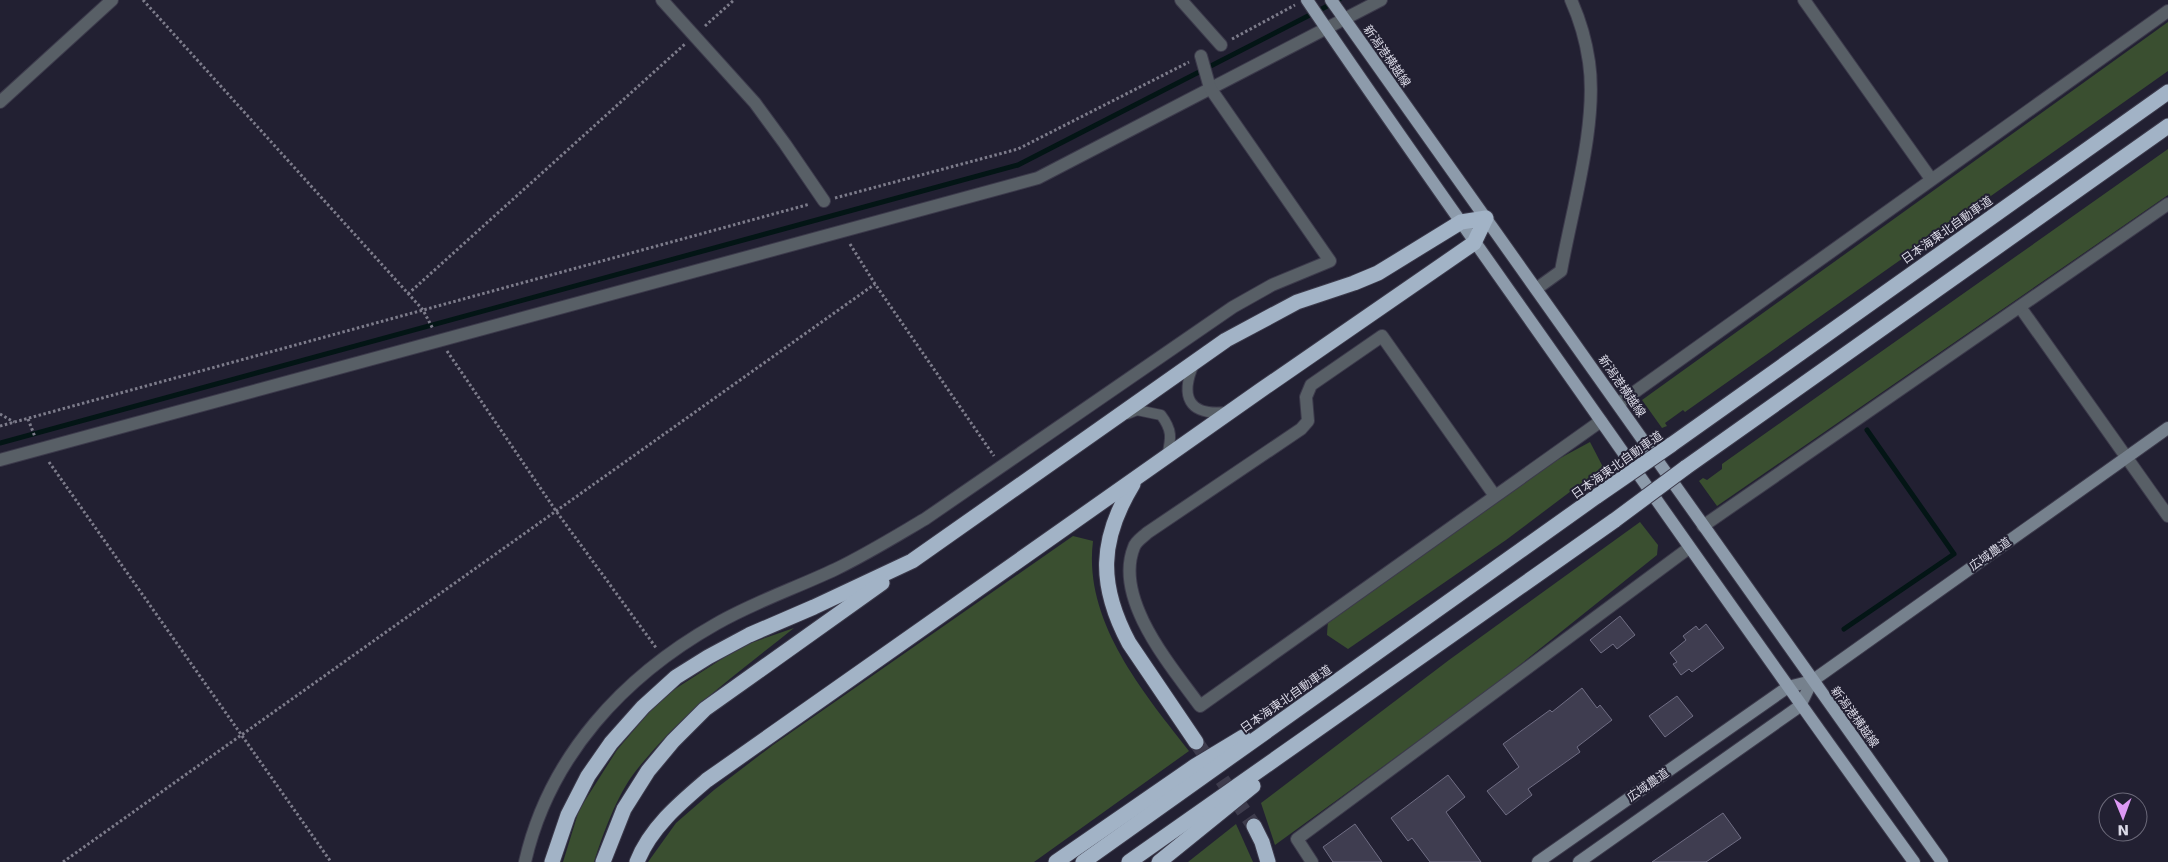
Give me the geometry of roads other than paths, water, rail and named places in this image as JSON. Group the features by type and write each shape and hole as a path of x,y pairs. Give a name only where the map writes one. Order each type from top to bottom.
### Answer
{"highway":[{"name":"日本海東北自動車道","path":"1082,862 2168,92"},
{"path":"1129,862 1615,520 1685,468 2168,126"},
{"path":"603,862 616,826 628,801 648,771 673,741 706,709 1226,340 1297,302 1354,284 1378,272 1461,222 1486,218"},
{"path":"637,862 656,829 678,805 707,780 1230,412 1474,243 1486,218"},
{"path":"1135,480 1123,500 1110,533 1106,552 1108,593 1121,627 1130,643 1196,742"},
{"path":"552,862 568,815 588,776 611,743 643,706 676,677 748,635 814,607 912,561"},
{"path":"1056,862 1195,766 1342,677"},
{"path":"1159,862 1364,697"},
{"path":"1254,826 1262,842 1268,862"}],"main road":[{"name":"新潟港横越線","path":"1331,0 1942,862"},
{"path":"1302,2 1326,29 1689,548 1740,616 1800,706 1914,862"}],"street":[{"path":"0,102 112,0"},
{"path":"662,0 755,104 786,144 824,201"},
{"path":"1181,0 1221,45"},
{"path":"0,460 1038,178 1381,0"},
{"path":"1536,289 1561,271 1588,124 1590,63 1580,21 1571,0"},
{"path":"1804,0 1931,179"},
{"path":"1618,404 1931,179 2168,12"},
{"path":"525,862 542,811 569,758 610,704 642,674 717,623 877,548 925,519 1233,307 1272,285 1330,262 1210,88 1201,56"},
{"path":"1703,526 2168,204"},
{"path":"2020,307 2168,516"},
{"path":"1495,496 1382,336 1312,385 1306,398 1308,421 1302,429 1147,533 1134,545 1130,582 1140,613 1159,649 1200,706 1601,421"},
{"name":"広域農道","path":"1538,862 1788,687 1812,681 2168,428"},
{"path":"1312,862 1297,839 1689,548"},
{"name":"広域農道","path":"1579,862 1800,706 1812,681"}],"lane":[{"path":"1196,361 1186,386 1187,396 1192,405 1201,412 1212,414 1230,412"},
{"path":"1114,418 1138,410 1161,415 1168,424 1171,434 1167,457"}],"waterway":[{"path":"0,443 1018,165 1339,0"},
{"path":"1844,629 1954,554 1867,430"}],"tunnel":[{"path":"1196,742 1254,826"}]}
